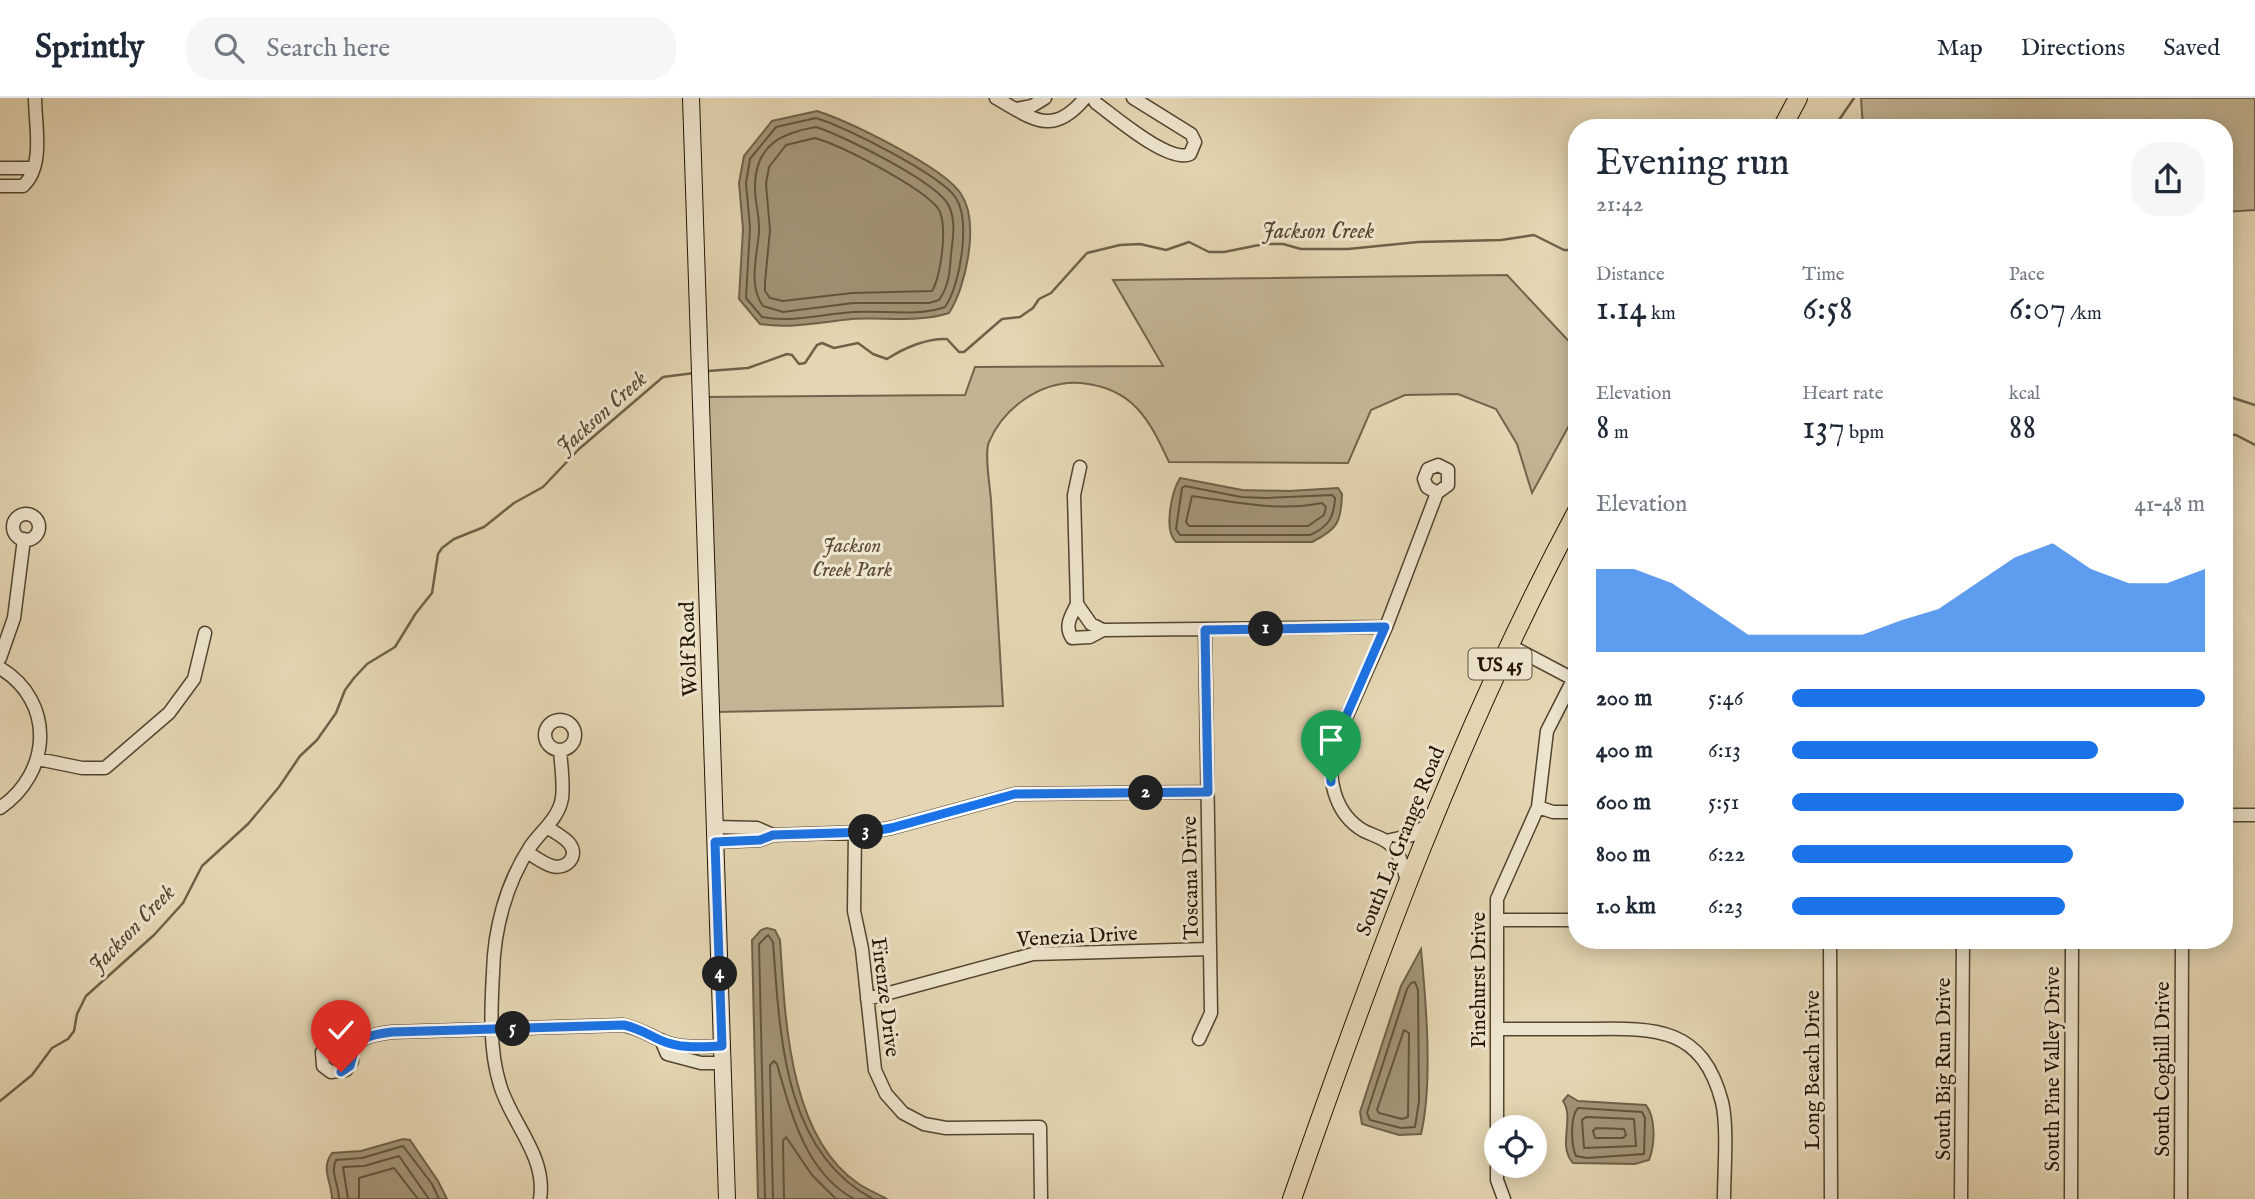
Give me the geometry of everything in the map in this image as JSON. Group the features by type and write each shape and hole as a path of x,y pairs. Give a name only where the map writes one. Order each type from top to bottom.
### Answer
{"main road":[{"name":"Wolf Road","path":"691,98 727,1199"},
{"path":"1787,119 1798,98"},
{"name":"South La Grange Road","path":"1292,1199 1407,882 1467,733 1568,529"}],"street":[{"path":"0,186 23,186 31,179 34,168 34,98"},
{"path":"996,98 1037,121 1054,122 1065,118 1085,98"},
{"path":"1016,109 1032,106 1045,98"},
{"path":"1093,98 1139,135 1174,156 1190,154 1195,142 1191,134 1133,98"},
{"path":"0,168 34,168"},
{"path":"1080,467 1074,495 1077,604 1068,623 1068,632 1072,638 1090,637 1103,630"},
{"path":"1407,882 1401,860 1386,841 1362,830 1347,816 1336,800 1331,782 1330,760 1334,744 1385,627 1437,493"},
{"path":"0,658 13,618 24,539"},
{"path":"1077,604 1091,624 1103,630 1385,627"},
{"name":"Toscana Drive","path":"1199,1039 1211,1013 1205,630"},
{"path":"38,759 82,768 105,768 169,713 194,679 205,633"},
{"path":"1509,645 1568,676"},
{"path":"0,668 24,687 32,700 39,728 38,759 24,788 0,808"},
{"name":"Pinehurst Drive","path":"1497,1115 1497,899 1538,807 1547,731 1568,693"},
{"path":"542,1198 538,1171 528,1142 500,1087 494,1059 493,973 500,912 527,852 554,818 562,799 560,750"},
{"path":"715,834 757,828 773,835 891,828 1015,794 1208,792"},
{"path":"1538,807 1553,812 1568,811"},
{"path":"2233,815 2255,815"},
{"path":"1386,841 1413,835 1431,822"},
{"path":"527,852 552,866 570,862 573,849 569,842 547,827"},
{"name":"Firenze Drive","path":"855,832 854,911 875,1070 886,1094 903,1113 924,1124 946,1128 1040,1127 1041,1199"},
{"path":"1497,920 1568,920"},
{"name":"Venezia Drive","path":"867,999 1033,954 1210,949"},
{"name":"Long Beach Drive","path":"1830,949 1830,1199"},
{"name":"South Big Run Drive","path":"1961,1199 1963,949"},
{"name":"South Pine Valley Drive","path":"2071,1199 2072,949"},
{"name":"South Coghill Drive","path":"2181,1199 2182,949"},
{"path":"351,1050 358,1041 370,1035 624,1025 640,1028 661,1040 722,1054"},
{"path":"1497,1029 1644,1028 1670,1035 1693,1048 1711,1068 1723,1105 1724,1199"},
{"path":"1497,1178 1504,1199"}],"green space":[{"path":"1861,98 2255,98 2255,210 2233,211 2233,119 1862,119"},
{"name":"Jackson Creek Park","path":"1507,275 1568,340 1568,427 1532,493 1517,444 1496,409 1458,394 1405,395 1371,410 1348,463 1169,462 1146,419 1137,408 1114,391 1081,383 1052,386 1014,407 996,429 988,447 1003,706 717,712 703,397 965,395 975,367 1163,366 1113,280"}],"water":[{"path":"817,111 850,124 916,159 936,171 961,194 967,206 970,237 961,287 949,313 913,319 852,319 772,325 760,324 739,299 743,229 739,183 744,156 772,121"},
{"path":"1180,478 1242,490 1338,488 1342,494 1341,511 1333,528 1312,542 1176,542 1169,520 1174,492"},
{"path":"761,930 775,930 780,940 788,1038 804,1106 817,1137 835,1163 859,1184 887,1199 758,1199 752,940"},
{"path":"1421,949 1428,1067 1425,1114 1421,1134 1399,1135 1362,1124 1360,1112 1401,986"},
{"path":"1568,1095 1578,1101 1646,1105 1652,1117 1654,1132 1649,1160 1635,1164 1573,1163 1566,1149 1567,1115 1563,1101"},
{"path":"403,1139 410,1140 447,1199 332,1199 327,1165 332,1153 361,1151"}],"waterway":[{"path":"1840,119 1854,98"},
{"name":"Jackson Creek","path":"708,371 748,368 787,354 792,355 799,364 805,363 817,345 822,343 834,348 858,343 873,354 887,359 916,344 947,339 959,352 964,352 1002,319 1020,317 1033,308 1039,299 1051,293 1087,253 1120,245 1140,244 1166,250 1189,242 1209,252 1224,252 1264,244 1283,244 1301,249 1348,249 1418,242 1501,240 1534,235 1568,250"},
{"name":"Jackson Creek","path":"0,1101 32,1075 52,1048 68,1039 74,1031 77,1014 86,996 154,935 183,903 202,866 248,824 279,787 300,756 317,740 336,713 345,690 354,678 367,664 395,647 432,593 438,554 442,548 454,539 484,527 514,503 543,487 579,449 663,377 694,373"},
{"path":"2233,398 2255,405"},
{"name":"Jackson Creek","path":"2233,435 2255,445"}],"route":[{"path":"341,1072 350,1066 353,1055 351,1050 358,1041 370,1035 392,1032 624,1025 640,1028 661,1040 677,1045 722,1046 715,842 760,840 773,835 868,832 1015,794 1208,792 1205,630 1385,627 1334,744 1330,760 1331,782"}]}
